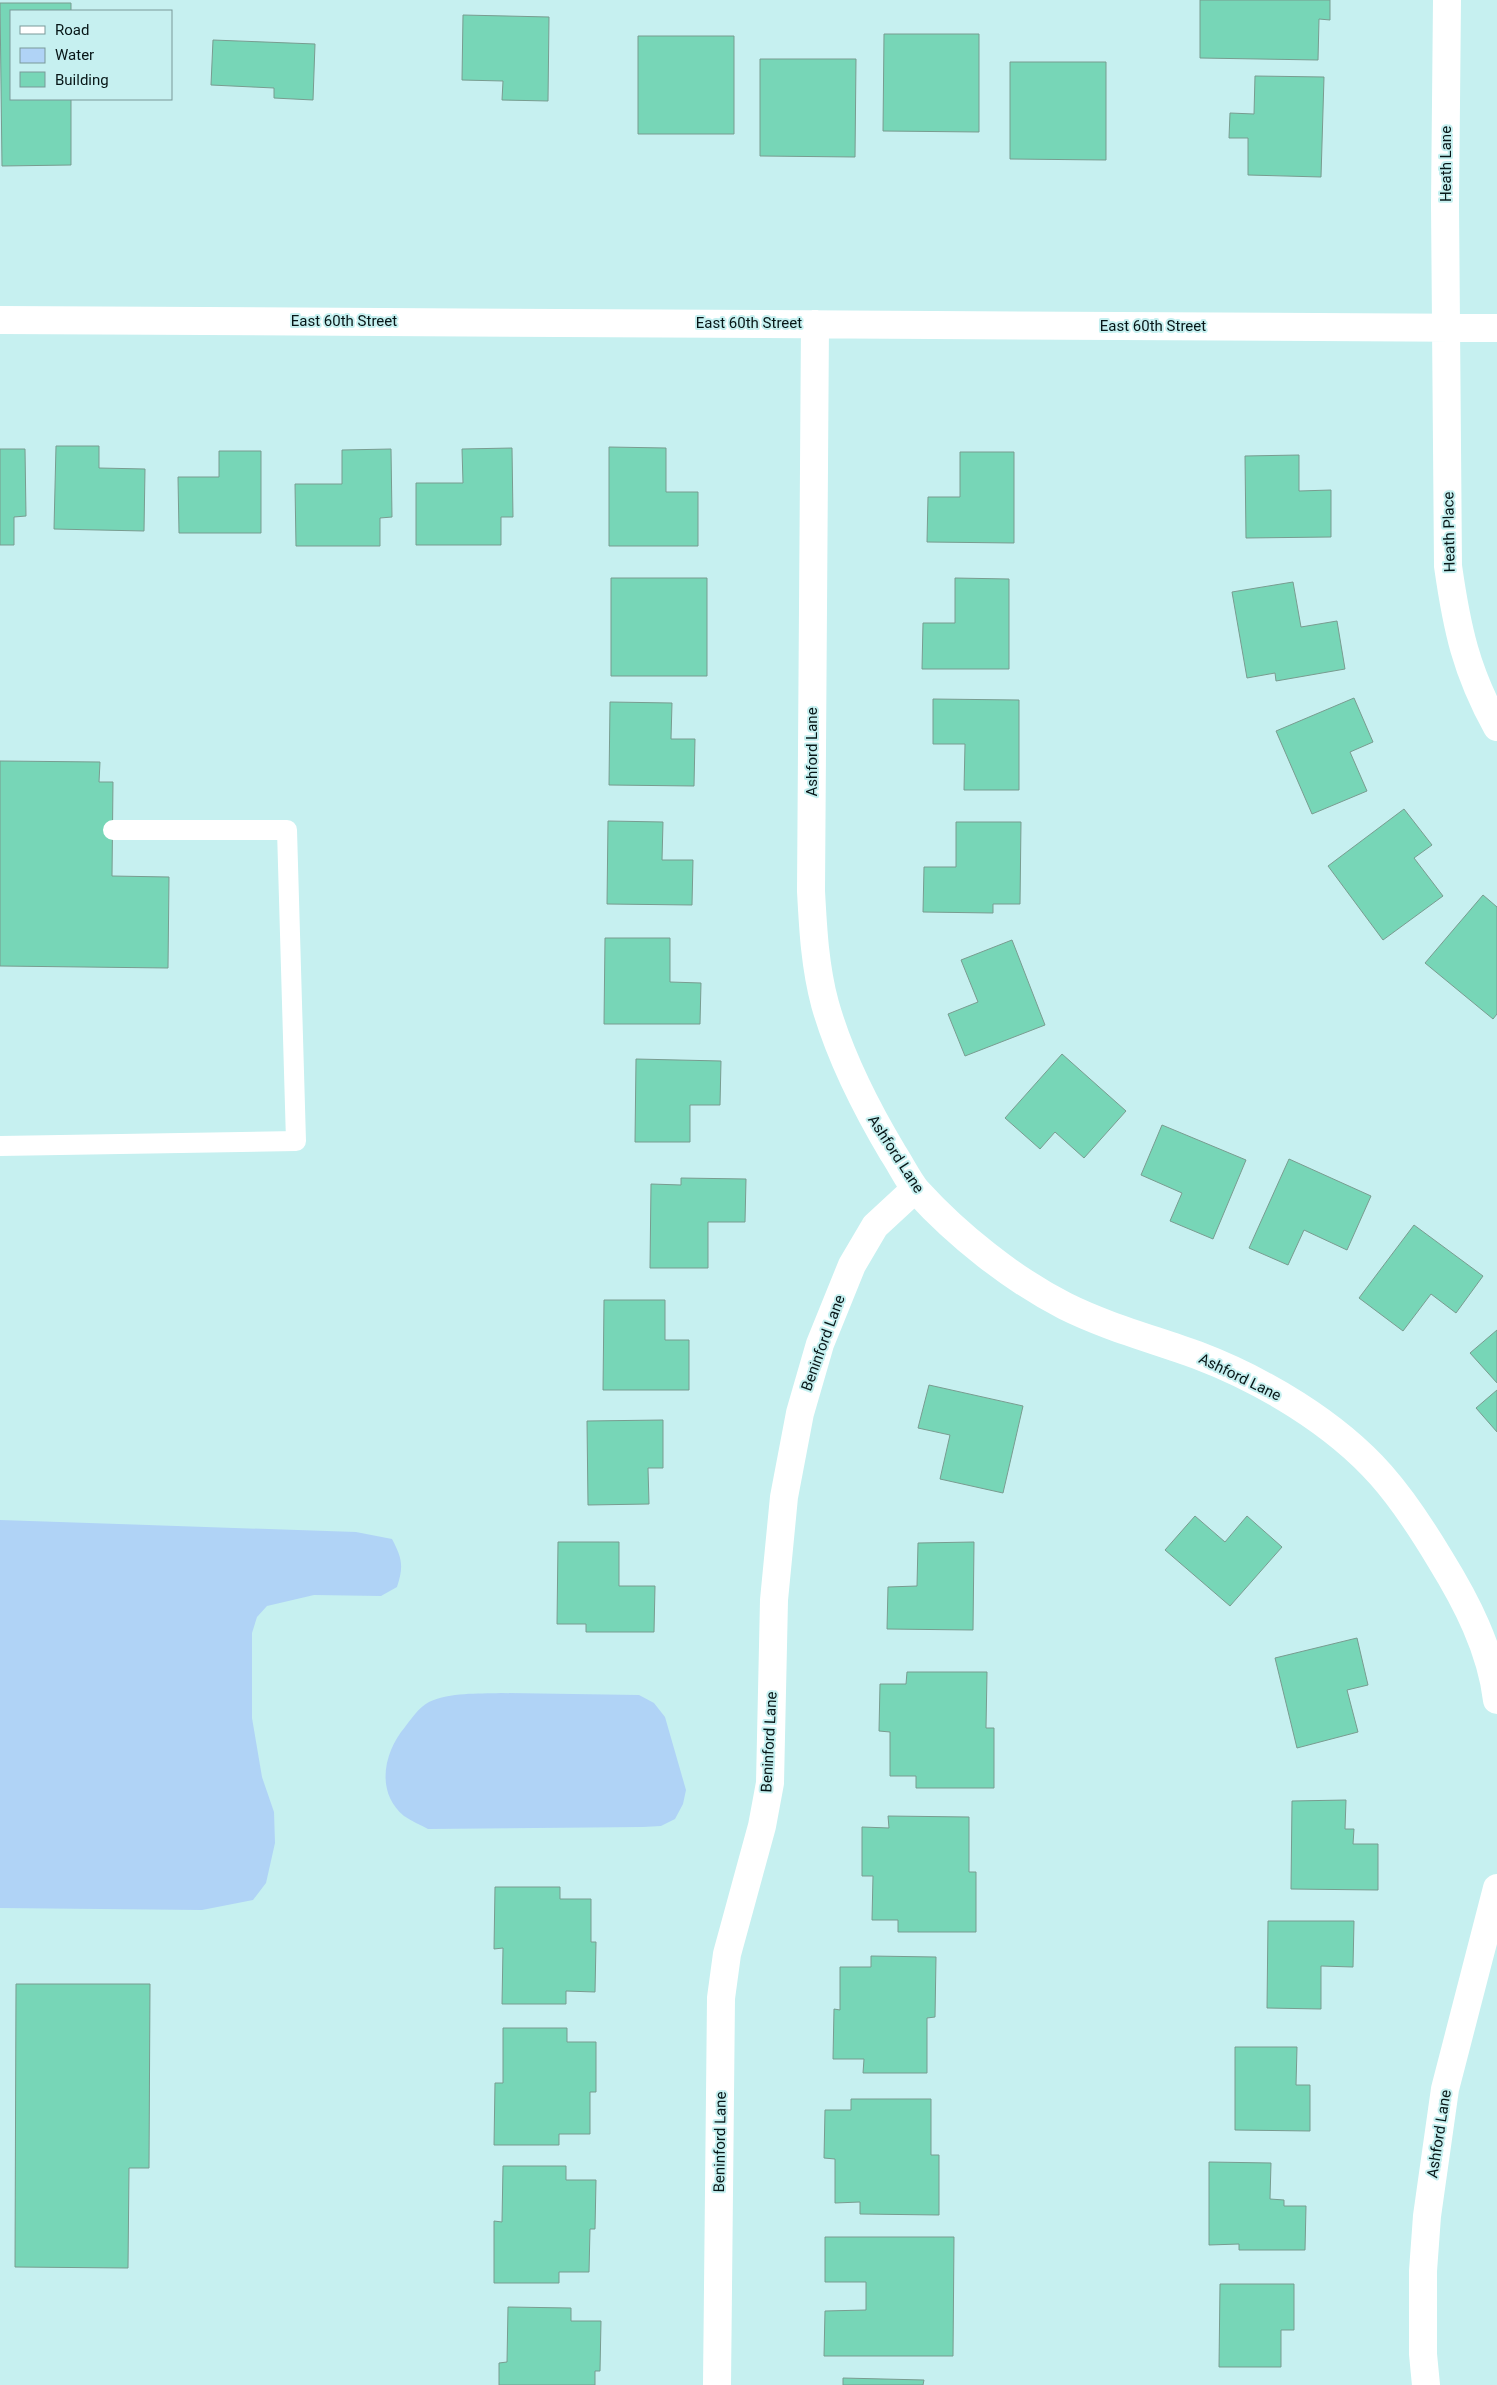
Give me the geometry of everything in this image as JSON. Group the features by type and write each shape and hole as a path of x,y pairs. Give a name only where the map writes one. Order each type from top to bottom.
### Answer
{"street":[{"name":"Heath Lane","path":"1446,327 1447,0"},
{"name":"East 60th Street","path":"0,320 1497,328"},
{"name":"Ashford Lane","path":"815,324 811,881 814,943 825,1002 843,1057 868,1111 915,1189 966,1239 1022,1279 1062,1305 1110,1327 1198,1356 1233,1371 1290,1402 1333,1430 1381,1475 1423,1528 1466,1603 1484,1648 1497,1700"},
{"name":"Heath Place","path":"1446,327 1448,566 1455,620 1467,662 1480,695 1497,727"},
{"name":"Beninford Lane","path":"718,2385 721,1998 727,1954 762,1826 770,1783 774,1600 784,1497 802,1404 820,1344 852,1265 875,1226 915,1189"},
{"name":"Ashford Lane","path":"1426,2385 1423,2354 1423,2271 1426,2216 1445,2089 1497,1888"}],"lane":[{"path":"0,1146 296,1141 287,830 113,830"}],"water":[{"path":"0,1520 356,1532 392,1539 401,1562 401,1573 397,1587 381,1596 314,1595 267,1606 257,1617 252,1633 252,1718 262,1777 274,1812 275,1843 266,1883 253,1900 202,1910 0,1908"},
{"path":"464,1694 639,1695 654,1703 665,1717 686,1790 683,1804 675,1819 661,1826 643,1827 428,1829 404,1816 395,1806 389,1795 386,1784 386,1772 392,1748 413,1717 425,1704 437,1699"}],"building":[{"path":"1200,0 1330,0 1330,20 1319,19 1318,60 1200,58"},
{"path":"0,3 71,3 71,10 10,10 10,100 71,100 71,165 2,166"},
{"path":"463,15 549,17 548,101 502,100 503,81 462,80"},
{"path":"884,34 979,34 979,132 883,131"},
{"path":"638,36 734,36 734,134 638,134"},
{"path":"213,40 315,44 313,100 274,98 274,88 211,85"},
{"path":"760,59 856,59 855,157 760,156"},
{"path":"1010,62 1106,62 1106,160 1010,159"},
{"path":"1255,76 1324,77 1321,177 1248,175 1248,138 1229,138 1230,113 1254,114"},
{"path":"56,446 99,446 99,468 145,469 144,531 54,529"},
{"path":"609,447 666,448 666,492 698,492 698,546 609,546"},
{"path":"512,448 513,517 501,517 501,545 416,545 416,483 463,483 462,449"},
{"path":"0,449 25,449 26,516 14,517 14,545 0,545"},
{"path":"391,449 392,517 380,518 380,546 296,546 295,484 342,484 342,450"},
{"path":"219,451 261,451 261,533 179,533 178,477 219,477"},
{"path":"960,452 1014,452 1014,543 927,542 928,497 960,497"},
{"path":"1299,455 1299,491 1331,490 1331,537 1246,538 1245,456"},
{"path":"611,578 707,578 707,676 611,676"},
{"path":"955,578 1009,579 1009,669 922,669 923,623 955,623"},
{"path":"1293,582 1301,627 1337,621 1345,669 1276,681 1275,673 1247,678 1232,592"},
{"path":"1354,698 1373,742 1350,752 1367,791 1312,814 1276,731"},
{"path":"933,699 1019,700 1019,790 964,790 965,744 933,744"},
{"path":"610,702 672,703 671,739 695,739 694,786 609,785"},
{"path":"0,761 100,762 99,782 113,782 112,876 169,877 168,968 0,966"},
{"path":"1404,809 1432,845 1414,858 1443,896 1383,940 1328,866"},
{"path":"608,821 663,822 662,860 693,860 692,905 607,904"},
{"path":"956,822 1021,822 1020,904 993,904 993,913 923,912 924,867 956,867"},
{"path":"1483,895 1497,907 1497,1014 1493,1019 1425,963"},
{"path":"605,938 670,938 670,982 701,983 700,1024 604,1024"},
{"path":"1012,940 1045,1025 965,1056 948,1014 978,1002 961,960"},
{"path":"1062,1054 1126,1111 1084,1158 1055,1132 1040,1149 1005,1118"},
{"path":"636,1059 721,1061 720,1105 690,1105 690,1142 635,1142"},
{"path":"1162,1125 1246,1160 1213,1239 1170,1221 1182,1193 1141,1175"},
{"path":"1289,1159 1371,1196 1347,1250 1304,1230 1288,1265 1249,1248"},
{"path":"681,1178 746,1179 745,1222 708,1222 708,1268 650,1268 651,1184 681,1185"},
{"path":"1414,1225 1483,1276 1456,1313 1431,1294 1403,1331 1359,1298"},
{"path":"604,1300 665,1300 665,1340 689,1340 689,1390 603,1390"},
{"path":"1497,1330 1497,1383 1470,1353"},
{"path":"929,1385 1023,1406 1003,1493 940,1479 950,1435 918,1428"},
{"path":"1497,1390 1497,1432 1476,1408"},
{"path":"663,1420 663,1468 648,1468 649,1504 588,1505 587,1421"},
{"path":"1195,1516 1225,1542 1247,1516 1282,1547 1230,1606 1165,1550"},
{"path":"558,1542 619,1542 619,1586 655,1586 654,1632 586,1632 586,1624 557,1624"},
{"path":"974,1542 973,1630 887,1629 888,1587 917,1586 918,1543"},
{"path":"1357,1638 1368,1685 1347,1690 1358,1732 1297,1748 1275,1658"},
{"path":"907,1672 987,1672 986,1728 994,1728 994,1788 916,1788 916,1776 890,1776 890,1732 879,1731 880,1684 906,1684"},
{"path":"1346,1800 1345,1829 1354,1829 1353,1844 1378,1844 1378,1890 1291,1889 1292,1801"},
{"path":"888,1816 969,1817 969,1872 976,1872 976,1932 898,1932 898,1920 872,1920 873,1876 862,1876 862,1827 889,1828"},
{"path":"495,1887 560,1887 560,1899 591,1899 591,1942 596,1942 595,1992 566,1991 566,2004 502,2004 503,1948 494,1949"},
{"path":"1268,1921 1354,1921 1353,1967 1321,1966 1321,2009 1267,2008"},
{"path":"871,1956 936,1957 935,2017 927,2018 927,2073 863,2073 864,2059 833,2059 834,2009 840,2010 840,1967 871,1967"},
{"path":"16,1984 150,1984 149,2168 129,2168 128,2268 15,2267"},
{"path":"503,2028 567,2028 567,2042 596,2042 596,2092 590,2092 590,2134 559,2134 559,2145 494,2145 495,2083 503,2083"},
{"path":"1235,2047 1297,2047 1296,2085 1310,2085 1310,2131 1235,2130"},
{"path":"851,2099 931,2099 931,2155 939,2155 939,2215 860,2214 860,2202 835,2203 835,2159 824,2158 825,2110 851,2110"},
{"path":"1209,2162 1271,2163 1270,2199 1284,2200 1284,2206 1306,2206 1305,2250 1239,2250 1239,2244 1209,2245"},
{"path":"503,2166 566,2166 566,2180 596,2180 595,2229 590,2229 589,2272 559,2272 559,2283 494,2283 494,2221 502,2222"},
{"path":"825,2237 954,2237 953,2356 824,2356 825,2311 866,2310 866,2282 825,2282"},
{"path":"1220,2284 1294,2284 1294,2330 1281,2330 1281,2367 1219,2367"},
{"path":"508,2307 571,2308 571,2321 601,2321 600,2371 595,2371 595,2385 499,2385 499,2363 507,2362"},
{"path":"843,2378 924,2380 923,2385 843,2385"}]}
